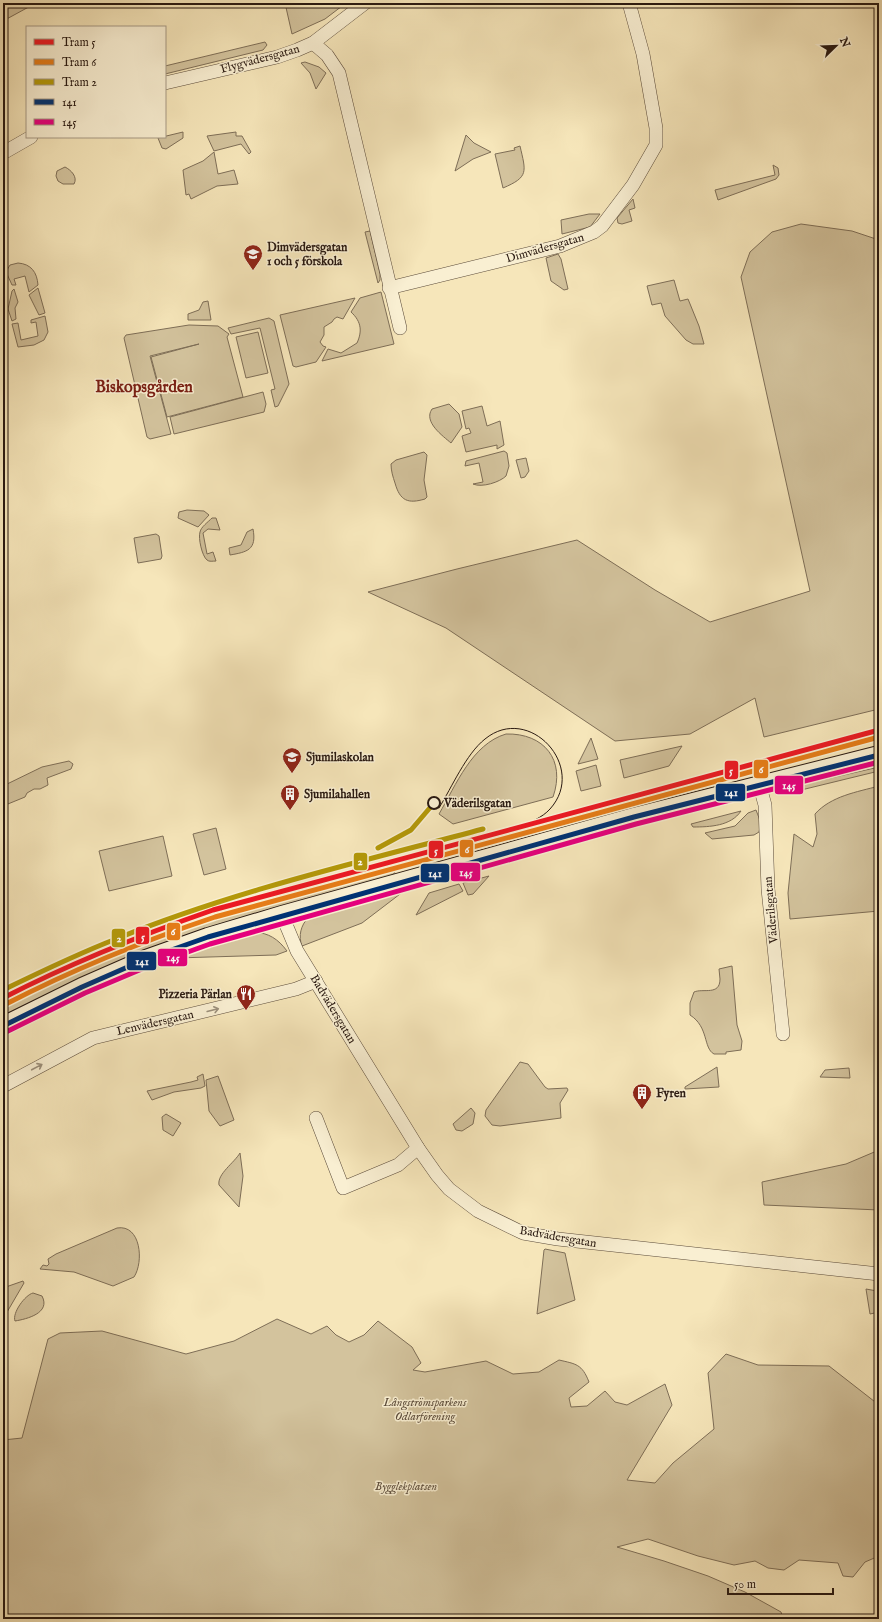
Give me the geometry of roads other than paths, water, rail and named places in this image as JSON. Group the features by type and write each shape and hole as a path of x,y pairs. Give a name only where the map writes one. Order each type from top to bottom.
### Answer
{"street":[{"name":"Flygvädersgatan","path":"166,83 276,57 312,43 366,3"},
{"name":"Dimvädersgatan","path":"389,288 560,246 594,232 602,226 633,185 656,145 656,128 643,54 629,3"},
{"path":"312,43 327,55 339,73 389,288 400,328"},
{"path":"3,153 29,138"},
{"path":"3,1026 82,987 146,959 208,937 634,817 760,787 879,755"},
{"name":"Väderilsgatan","path":"760,787 765,805 768,889 783,1034"},
{"name":"Badvädersgatan","path":"282,915 297,951 418,1148 449,1189 478,1211 523,1232 558,1239 879,1274"},
{"name":"Lenvädersgatan","path":"3,1086 94,1038 296,989 316,981"},
{"path":"316,1118 343,1188 398,1165 418,1148"}],"tram line":[{"path":"439,808 460,771 478,745 485,739 502,730 519,729 535,734 548,745 558,759 562,775 560,792 550,809 540,817 519,827"},
{"name":"5","path":"3,998 106,950 213,910 879,730"},
{"name":"6","path":"6,1004 109,956 215,917 879,737"},
{"name":"2","path":"378,848 411,830 434,803"},
{"name":"2","path":"3,990 101,945 206,906 298,878 483,829"}],"place":[{"name":"Dimvädersgatan 1 och 5 förskola","path":"253,271"},
{"name":"Sjumilaskolan","path":"292,774"},
{"name":"Väderilsgatan","path":"434,803"},
{"name":"Sjumilahallen","path":"290,811"},
{"name":"Pizzeria Pärlan","path":"246,1011"},
{"name":"Fyren","path":"642,1110"}],"district":[{"name":"Biskopsgården","path":"144,388"}],"park label":[{"name":"Långströmsparkens Odlarförening","path":"425,1409"},
{"name":"Bygglekplatsen","path":"406,1486"}]}
